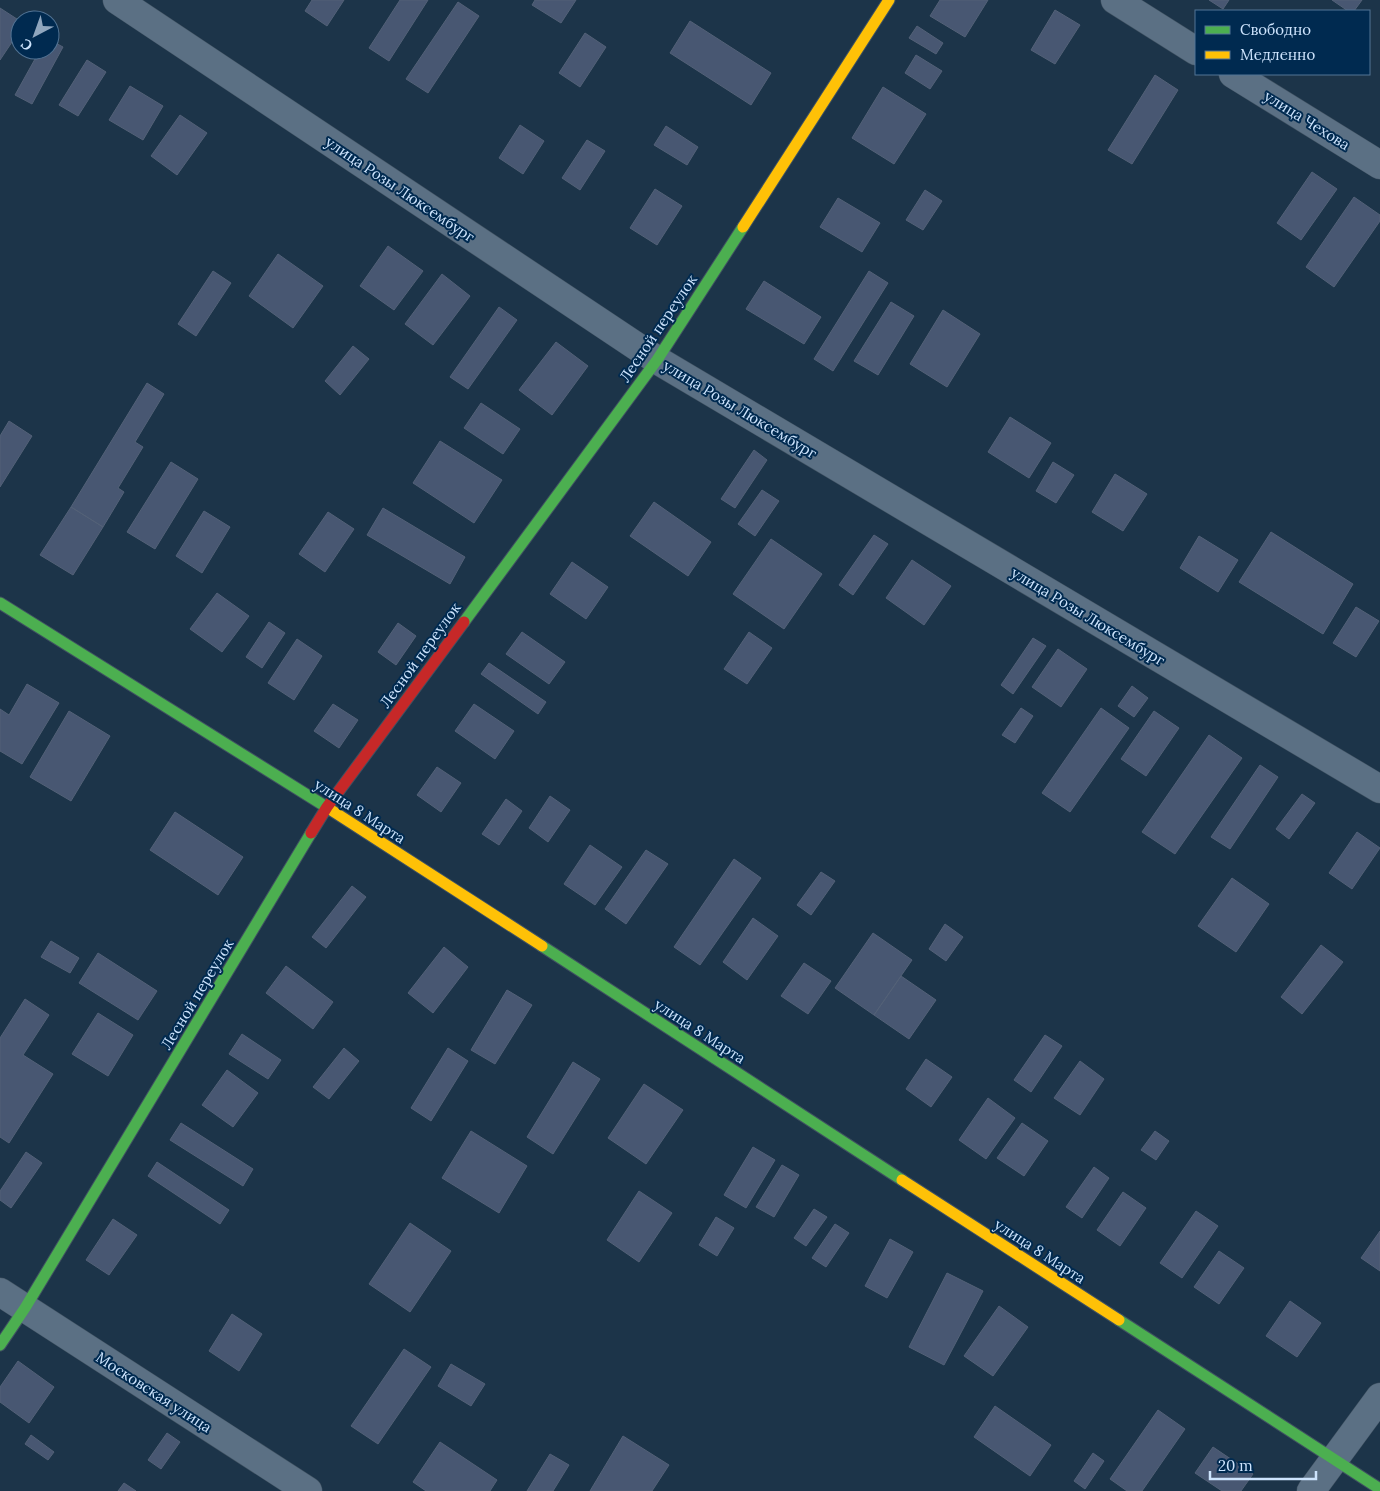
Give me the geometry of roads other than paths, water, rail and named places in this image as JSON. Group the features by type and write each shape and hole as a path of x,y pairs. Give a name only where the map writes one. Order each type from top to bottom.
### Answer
{"main road":[{"name":"Лесной переулок","path":"0,1344 25,1308 327,808 657,360 889,0"},
{"name":"улица 8 Марта","path":"0,603 327,808 1380,1489"}],"street":[{"name":"улица Розы Люксембург","path":"118,0 657,360 1380,789"},
{"path":"1115,0 1195,50"},
{"name":"улица Чехова","path":"1235,75 1380,165"},
{"name":"Московская улица","path":"0,1292 308,1491"},
{"path":"1311,1491 1380,1397"}]}
